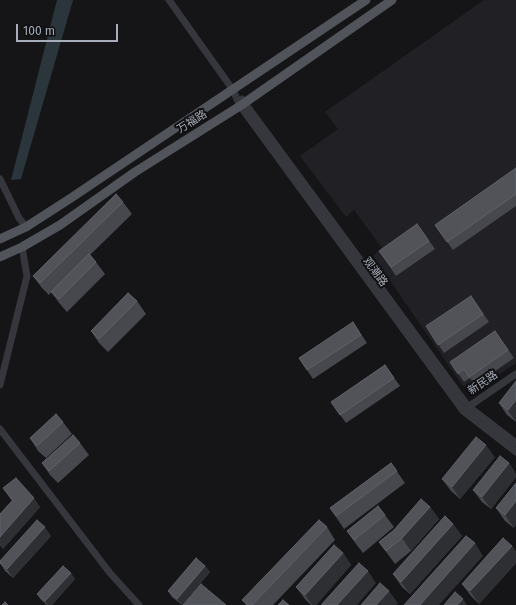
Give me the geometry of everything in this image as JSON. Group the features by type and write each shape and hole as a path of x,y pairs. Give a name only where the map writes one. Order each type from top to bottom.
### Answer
{"main road":[{"name":"万福路","path":"0,239 26,227 366,0"},
{"name":"万福路","path":"0,256 22,247 60,225 135,172 243,104 392,0"}],"street":[{"name":"观潮路","path":"169,0 465,408 516,452"},
{"path":"0,179 19,218 26,227"},
{"path":"0,385 26,276 22,247"},
{"name":"新民路","path":"465,408 516,374"},
{"name":"观潮路","path":"465,408 516,443"},
{"path":"0,429 110,573 139,605"}],"shaded area":[{"path":"57,0 73,0 21,179 11,180"},
{"path":"484,0 516,0 516,363 474,392 462,385 373,256 382,248 354,210 346,217 300,156 338,129 325,112"}],"building":[{"path":"516,168 516,194 447,242 435,225"},
{"path":"116,194 123,202 40,283 33,276"},
{"path":"417,224 429,241 391,267 379,251"},
{"path":"89,254 96,262 59,299 51,292"},
{"path":"128,293 137,301 99,339 91,331"},
{"path":"471,296 483,314 438,345 426,326"},
{"path":"353,322 361,335 307,370 299,358"},
{"path":"495,331 508,350 469,377 464,369 458,374 450,362"},
{"path":"385,365 394,378 340,415 331,402"},
{"path":"516,381 516,400 508,410 499,403"},
{"path":"56,414 63,422 37,446 30,438"},
{"path":"73,435 80,443 49,471 42,463"},
{"path":"476,437 486,445 452,487 442,479"},
{"path":"500,456 509,463 482,497 473,490"},
{"path":"391,463 397,471 336,516 330,508"},
{"path":"16,478 34,498 0,537 0,514 13,500 3,488"},
{"path":"516,483 516,501 505,515 496,508"},
{"path":"421,499 430,507 402,538 386,551 379,542 394,530"},
{"path":"378,506 385,515 354,540 347,531"},
{"path":"445,516 453,524 401,582 393,574"},
{"path":"37,520 45,527 7,569 0,563 0,561"},
{"path":"319,520 327,527 252,605 248,605 242,600"},
{"path":"466,536 475,543 420,605 404,605"},
{"path":"503,538 512,546 470,591 462,584"},
{"path":"334,545 343,553 305,595 296,587"},
{"path":"196,558 205,566 177,599 168,591"},
{"path":"359,563 368,571 337,605 322,605 322,604"},
{"path":"63,566 71,573 45,601 37,594"},
{"path":"380,583 389,591 376,605 361,605"},
{"path":"201,584 226,605 183,605"},
{"path":"455,592 463,599 457,605 444,605"},
{"path":"283,600 289,605 278,605"}]}
